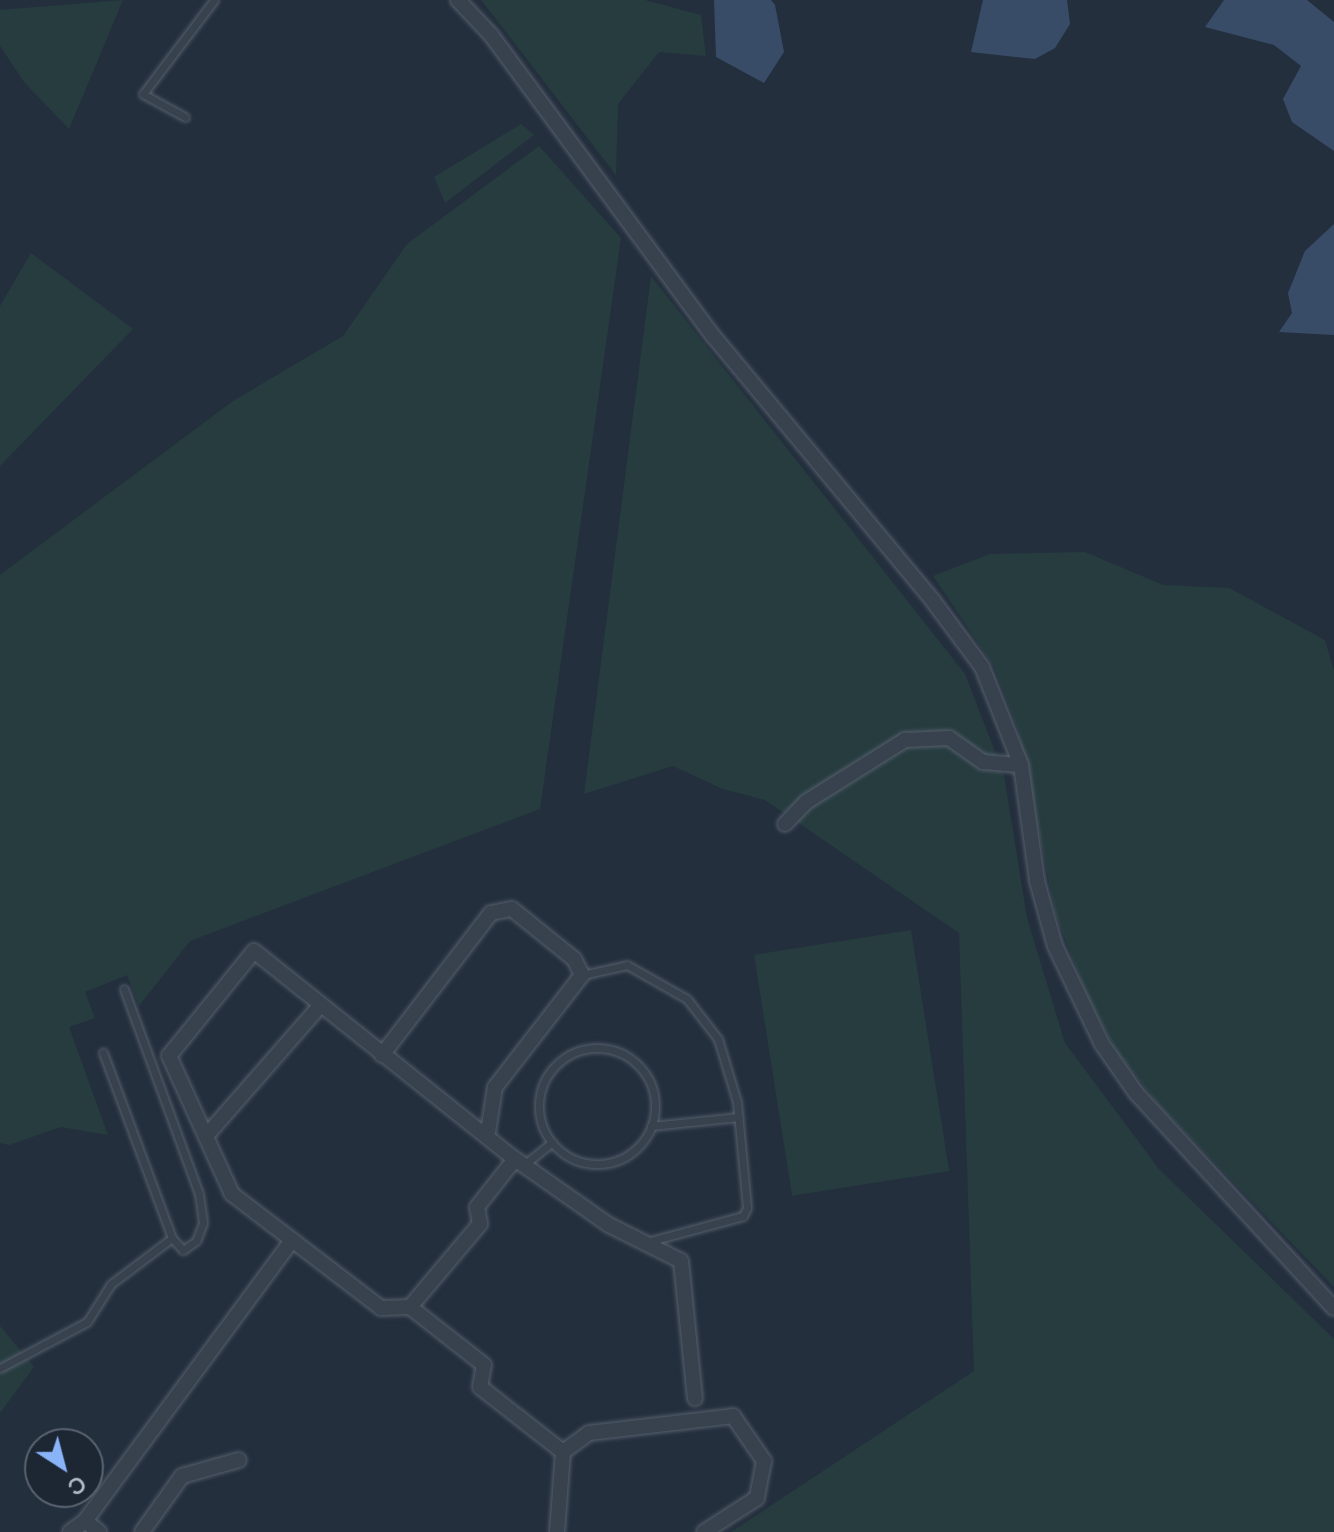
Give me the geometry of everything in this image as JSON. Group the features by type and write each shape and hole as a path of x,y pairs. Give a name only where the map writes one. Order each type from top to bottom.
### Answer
{"street":[{"path":"458,0 491,35 714,337 933,601 982,667 1021,765 1037,881 1055,946 1102,1044 1136,1093 1334,1308"},
{"path":"785,824 806,802 905,740 949,738 983,762 1021,765"},
{"path":"382,1055 491,913 512,909 574,959 582,975 495,1087 488,1132"},
{"path":"563,1452 480,1387 484,1365 410,1307 381,1308 232,1194 169,1056 254,951 319,1007 477,1129 488,1132 520,1162 609,1225 681,1261 695,1398"},
{"path":"206,1136 319,1007"},
{"path":"410,1307 480,1224 477,1207 520,1162"},
{"path":"70,1532 85,1521 292,1240"},
{"path":"557,1532 563,1452 589,1433 733,1416 764,1461 757,1498 704,1532"},
{"path":"142,1532 182,1476 239,1460"},
{"path":"85,1521 99,1532"}],"lane":[{"path":"185,117 143,94 214,0"},
{"path":"582,975 627,965 687,999 718,1039 739,1117 747,1208 743,1216 645,1243"},
{"path":"103,1052 172,1238 183,1250 196,1241 203,1223 199,1194 124,989"},
{"path":"600,1048 635,1062 654,1094 651,1126 640,1145 612,1162 578,1161 552,1142 541,1116 542,1088 556,1067 582,1050 600,1048"},
{"path":"651,1126 739,1117"},
{"path":"520,1162 552,1142"},
{"path":"0,1368 87,1322 111,1284 172,1238"}],"green space":[{"path":"123,0 69,129 24,82 0,46 0,10"},
{"path":"481,0 645,0 701,15 706,56 659,52 618,104 616,175"},
{"path":"521,124 534,135 445,203 434,177"},
{"path":"539,146 621,238 540,809 190,941 139,1006 127,975 85,992 95,1018 69,1027 108,1135 61,1127 9,1145 0,1143 0,575 233,401 343,336 407,244"},
{"path":"31,253 133,329 0,466 0,306"},
{"path":"651,276 965,674 1004,775 1027,918 1065,1043 1159,1169 1334,1339 1334,1532 731,1532 974,1371 959,933 765,800 723,789 673,766 584,794"},
{"path":"1085,552 1163,585 1229,588 1325,640 1334,671 1334,1287 1157,1103 1117,1052 1086,993 1056,916 1018,730 994,667 933,576 990,554"},
{"path":"911,930 949,1171 792,1196 754,955"},
{"path":"0,1326 34,1367 0,1413"}],"water":[{"path":"714,0 771,0 775,5 784,52 764,83 716,57"},
{"path":"983,0 1067,0 1070,24 1055,48 1035,59 971,52"},
{"path":"1224,0 1307,0 1334,22 1334,151 1292,122 1283,99 1301,66 1274,45 1205,27"},
{"path":"1334,224 1334,335 1279,332 1292,313 1288,293 1305,251"}]}
